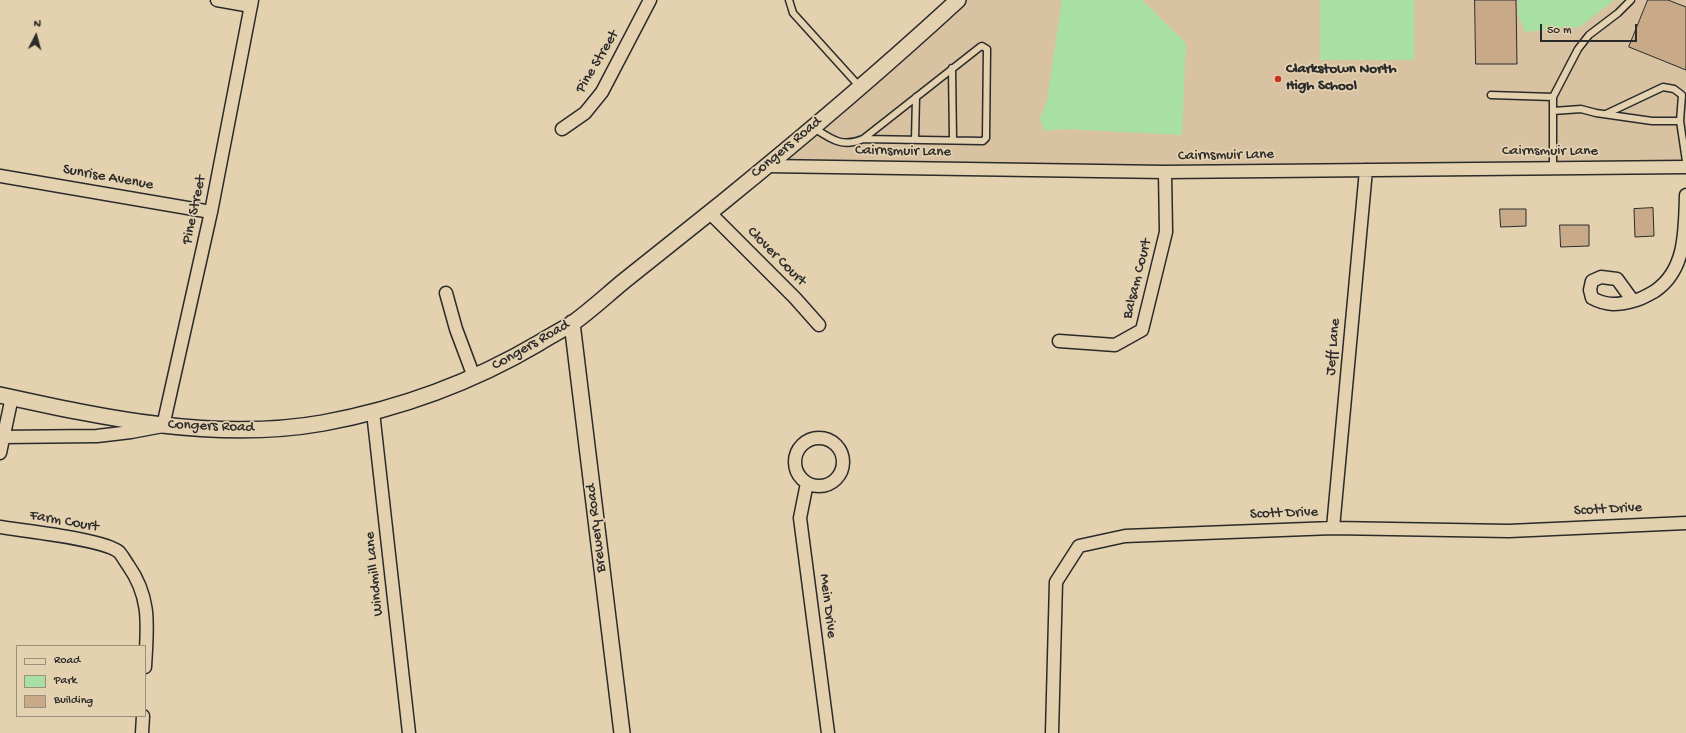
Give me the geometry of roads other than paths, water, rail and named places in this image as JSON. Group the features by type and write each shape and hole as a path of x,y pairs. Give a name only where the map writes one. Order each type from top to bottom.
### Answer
{"street":[{"path":"217,0 252,3"},
{"name":"Congers Road","path":"6,396 163,426 216,429 266,428 321,423 373,412 422,397 474,378 524,352 572,323 767,166 860,87 958,0"},
{"name":"Pine Street","path":"562,128 585,113 602,92 647,1"},
{"name":"Pine Street","path":"163,426 211,212 252,3"},
{"name":"Cairnsmuir Lane","path":"767,166 1166,172 1686,167"},
{"name":"Jeff Lane","path":"1333,528 1366,170"},
{"name":"Balsam Court","path":"1059,341 1115,346 1142,330 1166,232 1166,172"},
{"name":"Sunrise Avenue","path":"0,176 211,212"},
{"path":"1633,301 1641,300 1663,286 1678,268 1684,250 1686,195"},
{"name":"Clover Court","path":"710,213 795,298 819,325"},
{"path":"446,293 456,329 474,378"},
{"name":"Brewery Road","path":"572,323 622,733"},
{"path":"0,453 6,396"},
{"name":"Windmill Lane","path":"373,412 409,733"},
{"path":"2,436 97,436 132,432 163,426"},
{"name":"Mein Drive","path":"807,483 800,518 828,733"},
{"name":"Scott Drive","path":"1052,733 1056,582 1079,546 1125,536 1333,528 1509,531 1686,523"},
{"name":"Farm Court","path":"0,527 96,542 119,552 135,575 145,600 147,627 146,647"},
{"path":"142,733 143,717"}],"lane":[{"path":"789,0 793,12 860,87"},
{"path":"1553,168 1553,97 1578,49 1590,35 1618,13 1631,0"},
{"path":"813,127 837,142 854,143 863,139 980,47 982,46 986,49 986,138 983,140 863,139"},
{"path":"952,68 953,140"},
{"path":"1605,114 1663,87 1674,89 1682,95 1680,121 1686,161"},
{"path":"1491,95 1553,97"},
{"path":"915,140 916,97"},
{"path":"1553,111 1581,109 1652,121 1680,121"}],"place":[{"name":"Clarkstown North High School","path":"1278,79"}]}
